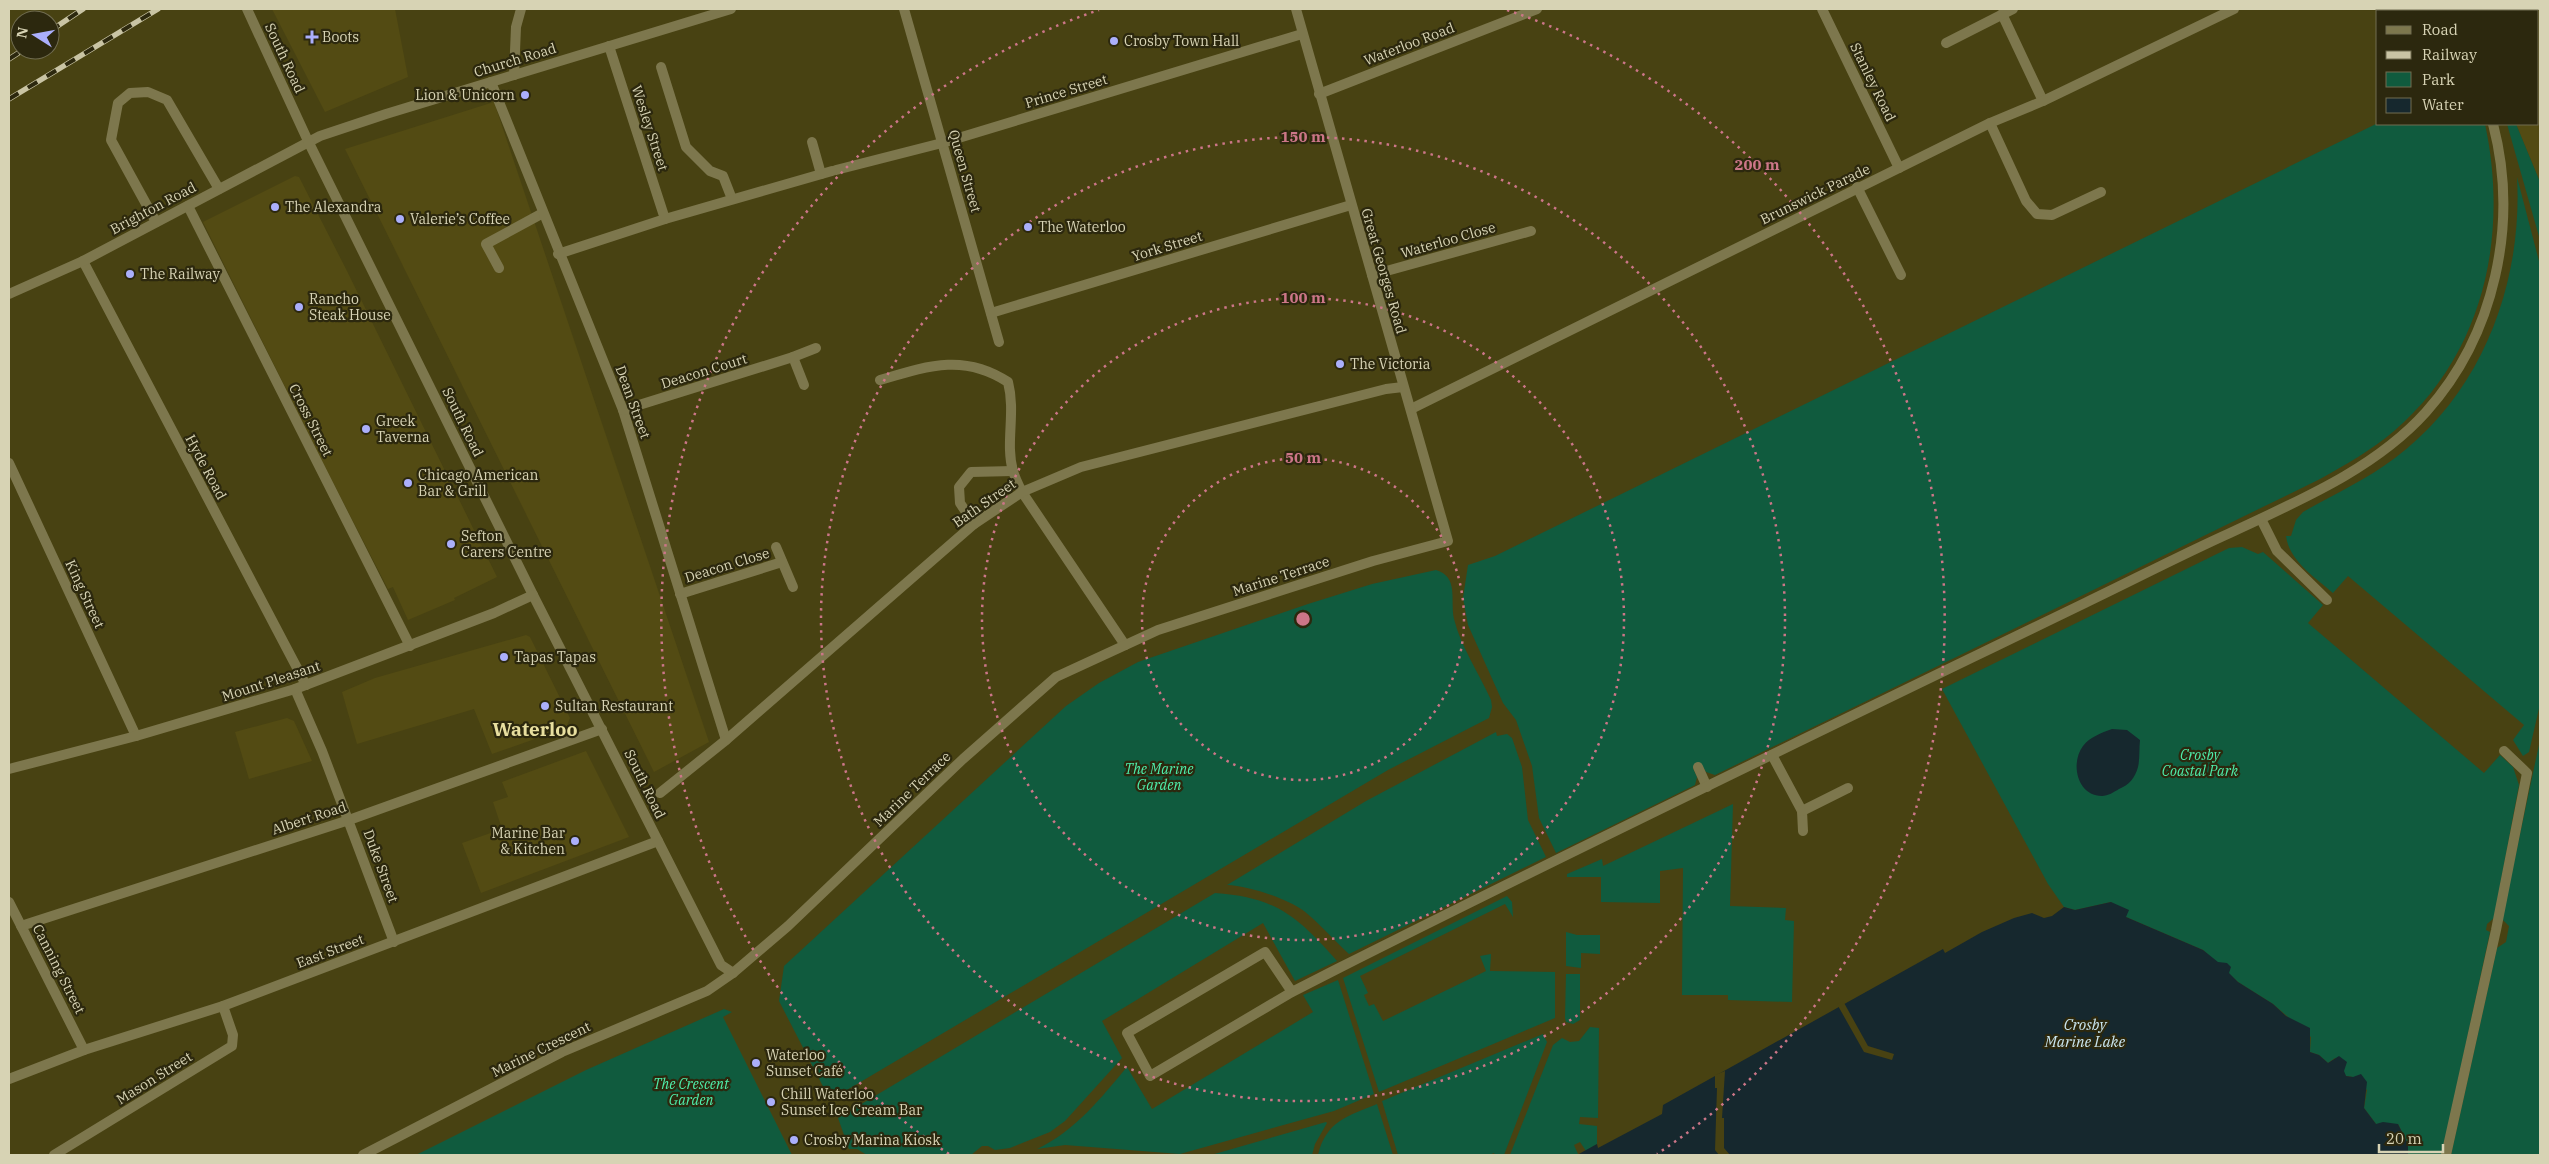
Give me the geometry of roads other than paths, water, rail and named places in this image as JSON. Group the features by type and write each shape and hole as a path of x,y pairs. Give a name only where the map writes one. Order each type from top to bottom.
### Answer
{"street":[{"name":"South Road","path":"247,9 308,141 658,841 721,965 733,973"},
{"path":"514,75 516,28 521,9"},
{"name":"Church Road","path":"308,141 386,114 731,9"},
{"name":"Queen Street","path":"904,9 999,342"},
{"name":"Great Georges Road","path":"1296,9 1318,94 1448,540"},
{"name":"Waterloo Road","path":"1318,94 1537,9"},
{"name":"Stanley Road","path":"1822,9 1899,168"},
{"path":"1946,43 2013,9"},
{"name":"Brunswick Parade","path":"1411,410 1857,187 1990,123 2043,101 2234,9"},
{"path":"2002,14 2043,101"},
{"name":"Prince Street","path":"821,174 942,143 1302,34"},
{"name":"Wesley Street","path":"609,46 664,219"},
{"path":"661,67 686,147 710,170 723,176 732,199"},
{"name":"Dean Street","path":"491,82 558,254 623,410 726,740"},
{"path":"156,222 111,140 118,103 130,93 148,92 167,100 219,189"},
{"path":"1990,123 2026,201 2036,214 2052,215 2101,192"},
{"path":"1292,992 1265,952 1127,1033 1150,1076 1292,992 1772,755 2261,519 2347,474 2407,431 2441,394 2466,355 2490,297 2501,247 2503,200 2500,158 2493,125"},
{"name":"Brighton Road","path":"9,294 83,261 308,141"},
{"path":"558,254 664,219 821,174 812,142"},
{"path":"1857,187 1901,275"},
{"name":"York Street","path":"991,313 1351,205"},
{"name":"Cross Street","path":"188,206 410,646"},
{"path":"499,268 486,244 542,213"},
{"name":"Waterloo Close","path":"1372,275 1531,231"},
{"name":"Hyde Road","path":"83,261 306,685"},
{"name":"Deacon Court","path":"623,410 793,357 816,348"},
{"path":"793,357 804,385"},
{"path":"880,380 932,365 968,365 991,371 1008,382 1013,400 1010,448 1013,471 1022,492 1125,645"},
{"name":"Bath Street","path":"660,794 726,740 974,524 1022,492 1081,467 1386,389 1403,387"},
{"name":"King Street","path":"9,463 136,736"},
{"path":"974,524 960,503 959,487 971,472 1013,471"},
{"path":"2261,519 2277,551 2327,600"},
{"name":"Marine Terrace","path":"733,973 788,926 963,759 1056,677 1158,630 1373,561 1448,540"},
{"name":"Deacon Close","path":"776,547 793,586"},
{"name":"Deacon Close","path":"680,594 782,562"},
{"name":"Mount Pleasant","path":"9,769 136,736 295,689 410,646 534,595"},
{"name":"Duke Street","path":"295,689 322,751 394,942"},
{"name":"Albert Road","path":"22,926 349,820 602,729"},
{"path":"2446,1155 2496,930 2527,773 2504,751"},
{"path":"1772,755 1802,811 1803,831"},
{"path":"1698,767 1707,787"},
{"path":"1802,811 1848,788"},
{"name":"East Street","path":"9,1078 84,1050 223,1006 658,841"},
{"name":"Canning Street","path":"9,902 84,1050"},
{"name":"Marine Crescent","path":"362,1155 562,1052 707,991 733,973"},
{"name":"Mason Street","path":"54,1155 232,1046 232,1035 223,1006"}],"water":[{"path":"2112,729 2127,730 2140,740 2138,767 2133,778 2126,785 2113,793 2102,796 2093,795 2082,785 2078,777 2077,761 2079,753 2089,740"},
{"name":"Crosby Marine Lake","path":"2111,902 2129,910 2126,917 2203,950 2218,962 2227,963 2231,967 2229,973 2238,982 2273,1004 2286,1016 2310,1028 2310,1052 2319,1055 2328,1063 2339,1056 2347,1062 2344,1071 2346,1076 2353,1077 2361,1074 2367,1082 2364,1108 2376,1124 2383,1122 2398,1124 2408,1144 2408,1155 1577,1155 1597,1144 1598,1148 1662,1114 1663,1105 1943,949 1945,953 1982,932 2014,918 2032,913 2044,918 2052,916 2064,907 2075,910"}],"railway":[{"path":"60,24 83,9"},
{"path":"9,99 158,9"}],"place":[{"name":"Boots","path":"312,37"},
{"name":"Crosby Town Hall","path":"1114,41"},
{"name":"Lion & Unicorn","path":"525,95"},
{"name":"The Alexandra","path":"275,207"},
{"name":"Valerie’s Coffee","path":"400,219"},
{"name":"The Waterloo","path":"1028,227"},
{"name":"The Railway","path":"130,274"},
{"name":"Rancho Steak House","path":"299,307"},
{"name":"The Victoria","path":"1340,364"},
{"name":"Greek Taverna","path":"366,429"},
{"name":"Chicago American Bar & Grill","path":"408,483"},
{"name":"Sefton Carers Centre","path":"451,544"},
{"name":"Tapas Tapas","path":"504,657"},
{"name":"Sultan Restaurant","path":"545,706"},
{"name":"Marine Bar & Kitchen","path":"575,841"},
{"name":"Waterloo Sunset Café","path":"756,1063"},
{"name":"Chill Waterloo Sunset Ice Cream Bar","path":"771,1102"},
{"name":"Crosby Marina Kiosk","path":"794,1140"}],"district":[{"name":"Waterloo","path":"535,729"}],"park label":[{"name":"Crosby Coastal Park","path":"2200,764"},
{"name":"The Marine Garden","path":"1159,778"},
{"name":"The Crescent Garden","path":"691,1092"}]}
